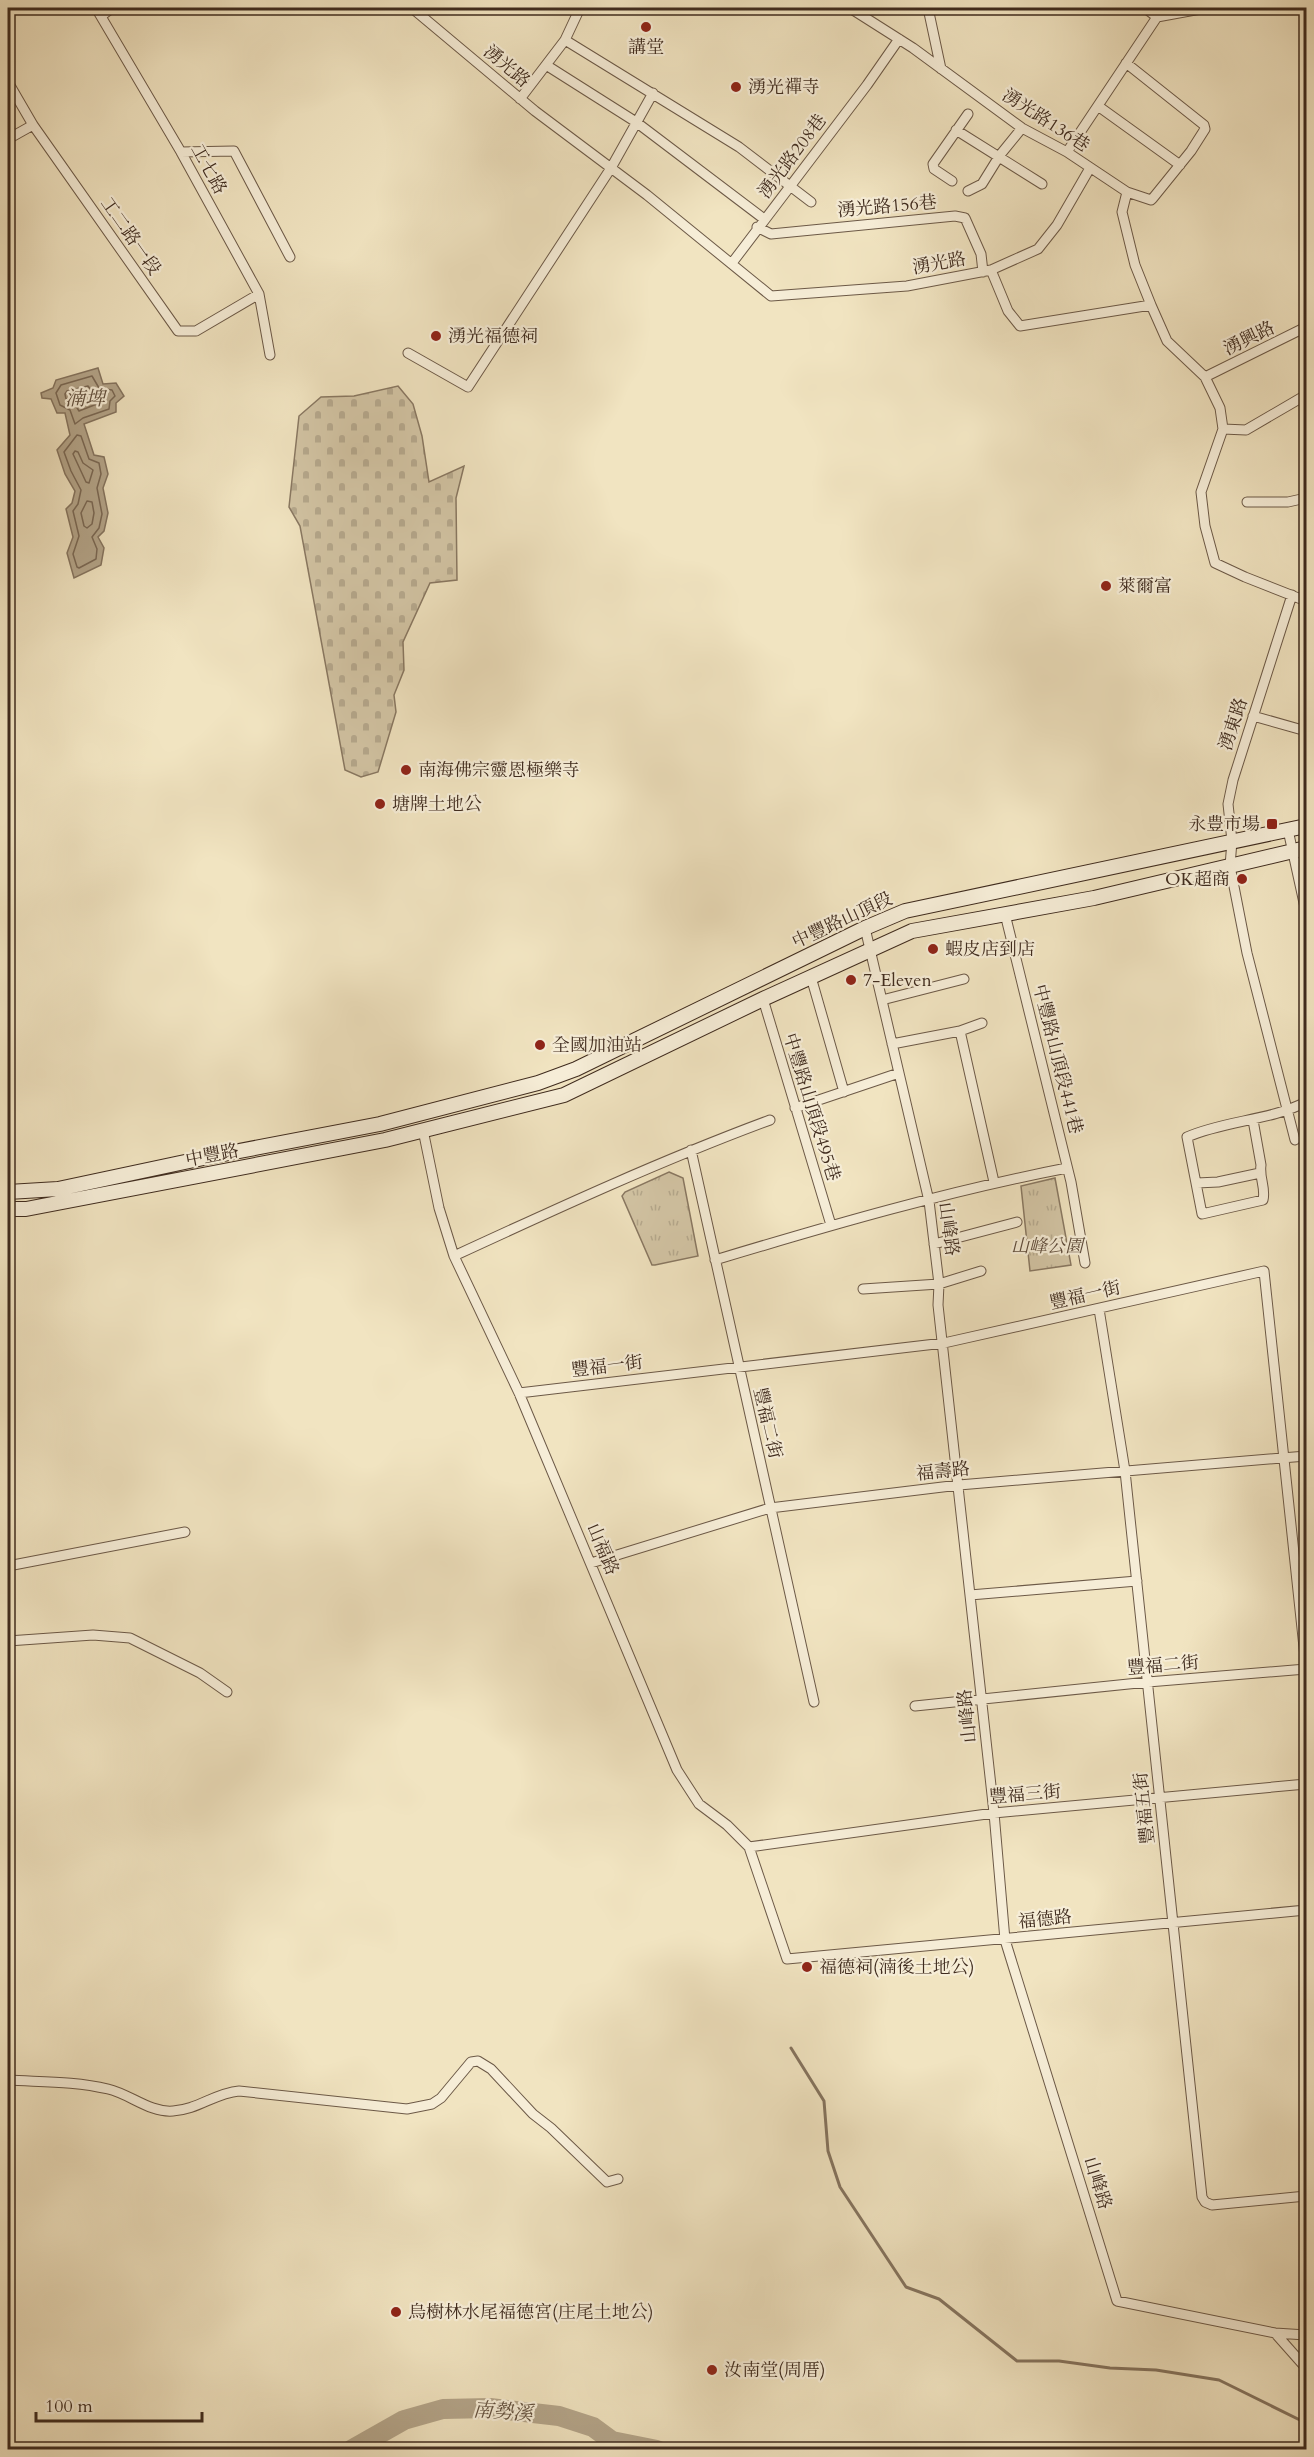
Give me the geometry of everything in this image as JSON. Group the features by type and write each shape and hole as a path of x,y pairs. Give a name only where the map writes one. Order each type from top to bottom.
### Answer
{"main road":[{"name":"中豐路山頂段","path":"415,1114 538,1083 576,1069 865,928 905,911 1306,826"},
{"path":"423,1130 564,1095 763,999 912,931 1094,898 1306,848"},
{"name":"中豐路","path":"8,1192 58,1189 380,1124 415,1114"},
{"name":"中豐路","path":"8,1209 26,1209 206,1175 423,1130"}],"street":[{"path":"99,12 112,8"},
{"name":"湧光路","path":"412,8 520,99 611,168 771,296 907,286 987,271 1008,311 1020,326 1151,305"},
{"path":"520,99 565,40 580,8"},
{"path":"928,8 940,69"},
{"path":"1145,8 1157,17"},
{"path":"1067,152 1157,17 1206,8"},
{"name":"湧光路136巷","path":"854,9 1022,128 1067,152 1127,192"},
{"name":"工七路","path":"99,12 181,152 259,294 270,355"},
{"name":"湧光路208巷","path":"732,264 757,227 867,85 899,39"},
{"path":"565,40 739,147 811,202"},
{"path":"1126,63 1193,114 1205,129 1202,136 1153,198 1150,200 1127,192 1122,212 1136,265 1167,341 1205,378 1220,408 1223,429 1202,492 1205,526 1215,563 1245,578 1306,601"},
{"path":"546,65 636,122 764,219"},
{"name":"工二路一段","path":"8,82 33,125 178,331 196,331 259,294"},
{"path":"408,353 468,387 611,168 654,93"},
{"path":"1098,106 1180,165"},
{"path":"952,181 934,169 933,164 968,114"},
{"path":"8,139 33,125"},
{"path":"968,191 982,184 1000,155 1022,128"},
{"path":"956,130 1000,155 1042,184"},
{"path":"181,152 234,151 290,257"},
{"path":"987,271 1038,249 1057,225 1090,168"},
{"name":"湧光路156巷","path":"757,227 771,234 955,216 965,218 987,271"},
{"name":"湧興路","path":"1205,378 1306,327"},
{"path":"1223,429 1246,430 1306,395"},
{"path":"1247,502 1288,502 1306,498"},
{"name":"湧東路","path":"1292,595 1233,780 1228,804 1232,842 1230,866 1247,953 1295,1140"},
{"path":"1253,716 1306,731"},
{"path":"1288,830 1306,912"},
{"name":"中豐路山頂段441巷","path":"1005,914 1067,1168 1085,1263"},
{"name":"山峰路","path":"865,928 929,1201 939,1284 938,1305 944,1343 994,1813 1005,1940 1117,2301 1275,2333 1306,2335"},
{"path":"811,977 844,1092"},
{"path":"882,1000 964,979"},
{"name":"中豐路山頂段495巷","path":"763,999 831,1225"},
{"path":"892,1044 960,1031 982,1023"},
{"path":"960,1031 994,1182"},
{"path":"795,1108 899,1073"},
{"path":"1253,1120 1265,1193 1263,1200 1202,1214 1187,1137 1218,1126 1288,1112 1306,1102"},
{"path":"454,1256 691,1150 770,1120"},
{"name":"山福路","path":"423,1130 439,1208 454,1256 519,1393 677,1770 688,1791 699,1804 727,1825 749,1847 787,1959"},
{"name":"豐福二街","path":"691,1150 814,1702"},
{"path":"715,1260 831,1225 994,1182 1067,1168"},
{"path":"1197,1184 1260,1173"},
{"path":"934,1244 1017,1222"},
{"path":"863,1289 939,1284 981,1271"},
{"name":"豐福一街","path":"519,1393 944,1343 1264,1271 1306,1668"},
{"name":"豐福五街","path":"1099,1309 1125,1471 1202,2197 1204,2202 1212,2205 1306,2196"},
{"name":"福壽路","path":"591,1563 770,1508 959,1485 1306,1456"},
{"path":"8,1566 185,1532"},
{"path":"970,1595 1137,1581"},
{"path":"8,1641 93,1635 130,1638 200,1673 227,1692"},
{"name":"豐福二街","path":"915,1706 1306,1668"},
{"name":"豐福三街","path":"749,1847 994,1813 1306,1784"},
{"name":"福德路","path":"787,1959 1306,1910"},
{"path":"8,2080 78,2083 111,2090 147,2106 172,2112 195,2108 226,2092 238,2091 407,2109 432,2104 441,2098 471,2062 478,2061 491,2069 533,2114 551,2128 607,2182 618,2179"},
{"path":"1275,2333 1306,2368"}],"green space":[{"path":"398,386 413,404 422,436 429,482 464,466 456,498 457,580 430,583 403,642 404,670 394,695 396,712 378,772 361,777 345,770 300,526 289,507 299,416 321,397 354,396"},
{"path":"669,1172 683,1178 698,1256 652,1265 622,1196 625,1192"},
{"name":"山峰公園","path":"1055,1178 1071,1265 1030,1271 1021,1186"}],"water":[{"name":"湳埤","path":"98,368 103,384 116,383 124,396 116,403 116,412 84,424 94,455 104,457 108,474 103,488 108,513 104,531 98,537 104,548 101,565 74,578 67,553 73,537 66,509 72,503 75,491 65,474 57,450 70,435 65,413 57,413 51,399 42,398 41,393 53,388 56,380"}],"waterway":[{"path":"791,2048 824,2101 828,2151 840,2187 906,2287 939,2299 1017,2361 1059,2361 1110,2368 1156,2370 1219,2380 1306,2423"},
{"name":"南勢溪","path":"351,2450 404,2420 443,2409 490,2408 559,2416 593,2427 612,2441 657,2450"}],"place":[{"name":"講堂","path":"646,27"},
{"name":"湧光禪寺","path":"736,87"},
{"name":"湧光福德祠","path":"436,336"},
{"name":"萊爾富","path":"1106,586"},
{"name":"南海佛宗靈恩極樂寺","path":"406,770"},
{"name":"塘牌土地公","path":"380,804"},
{"name":"永豊市場","path":"1272,824"},
{"name":"OK超商","path":"1242,879"},
{"name":"蝦皮店到店","path":"933,949"},
{"name":"7-Eleven","path":"851,980"},
{"name":"全國加油站","path":"540,1045"},
{"name":"福德祠(湳後土地公)","path":"807,1967"},
{"name":"烏樹林水尾福德宮(庄尾土地公)","path":"396,2312"},
{"name":"汝南堂(周厝)","path":"712,2370"}]}
